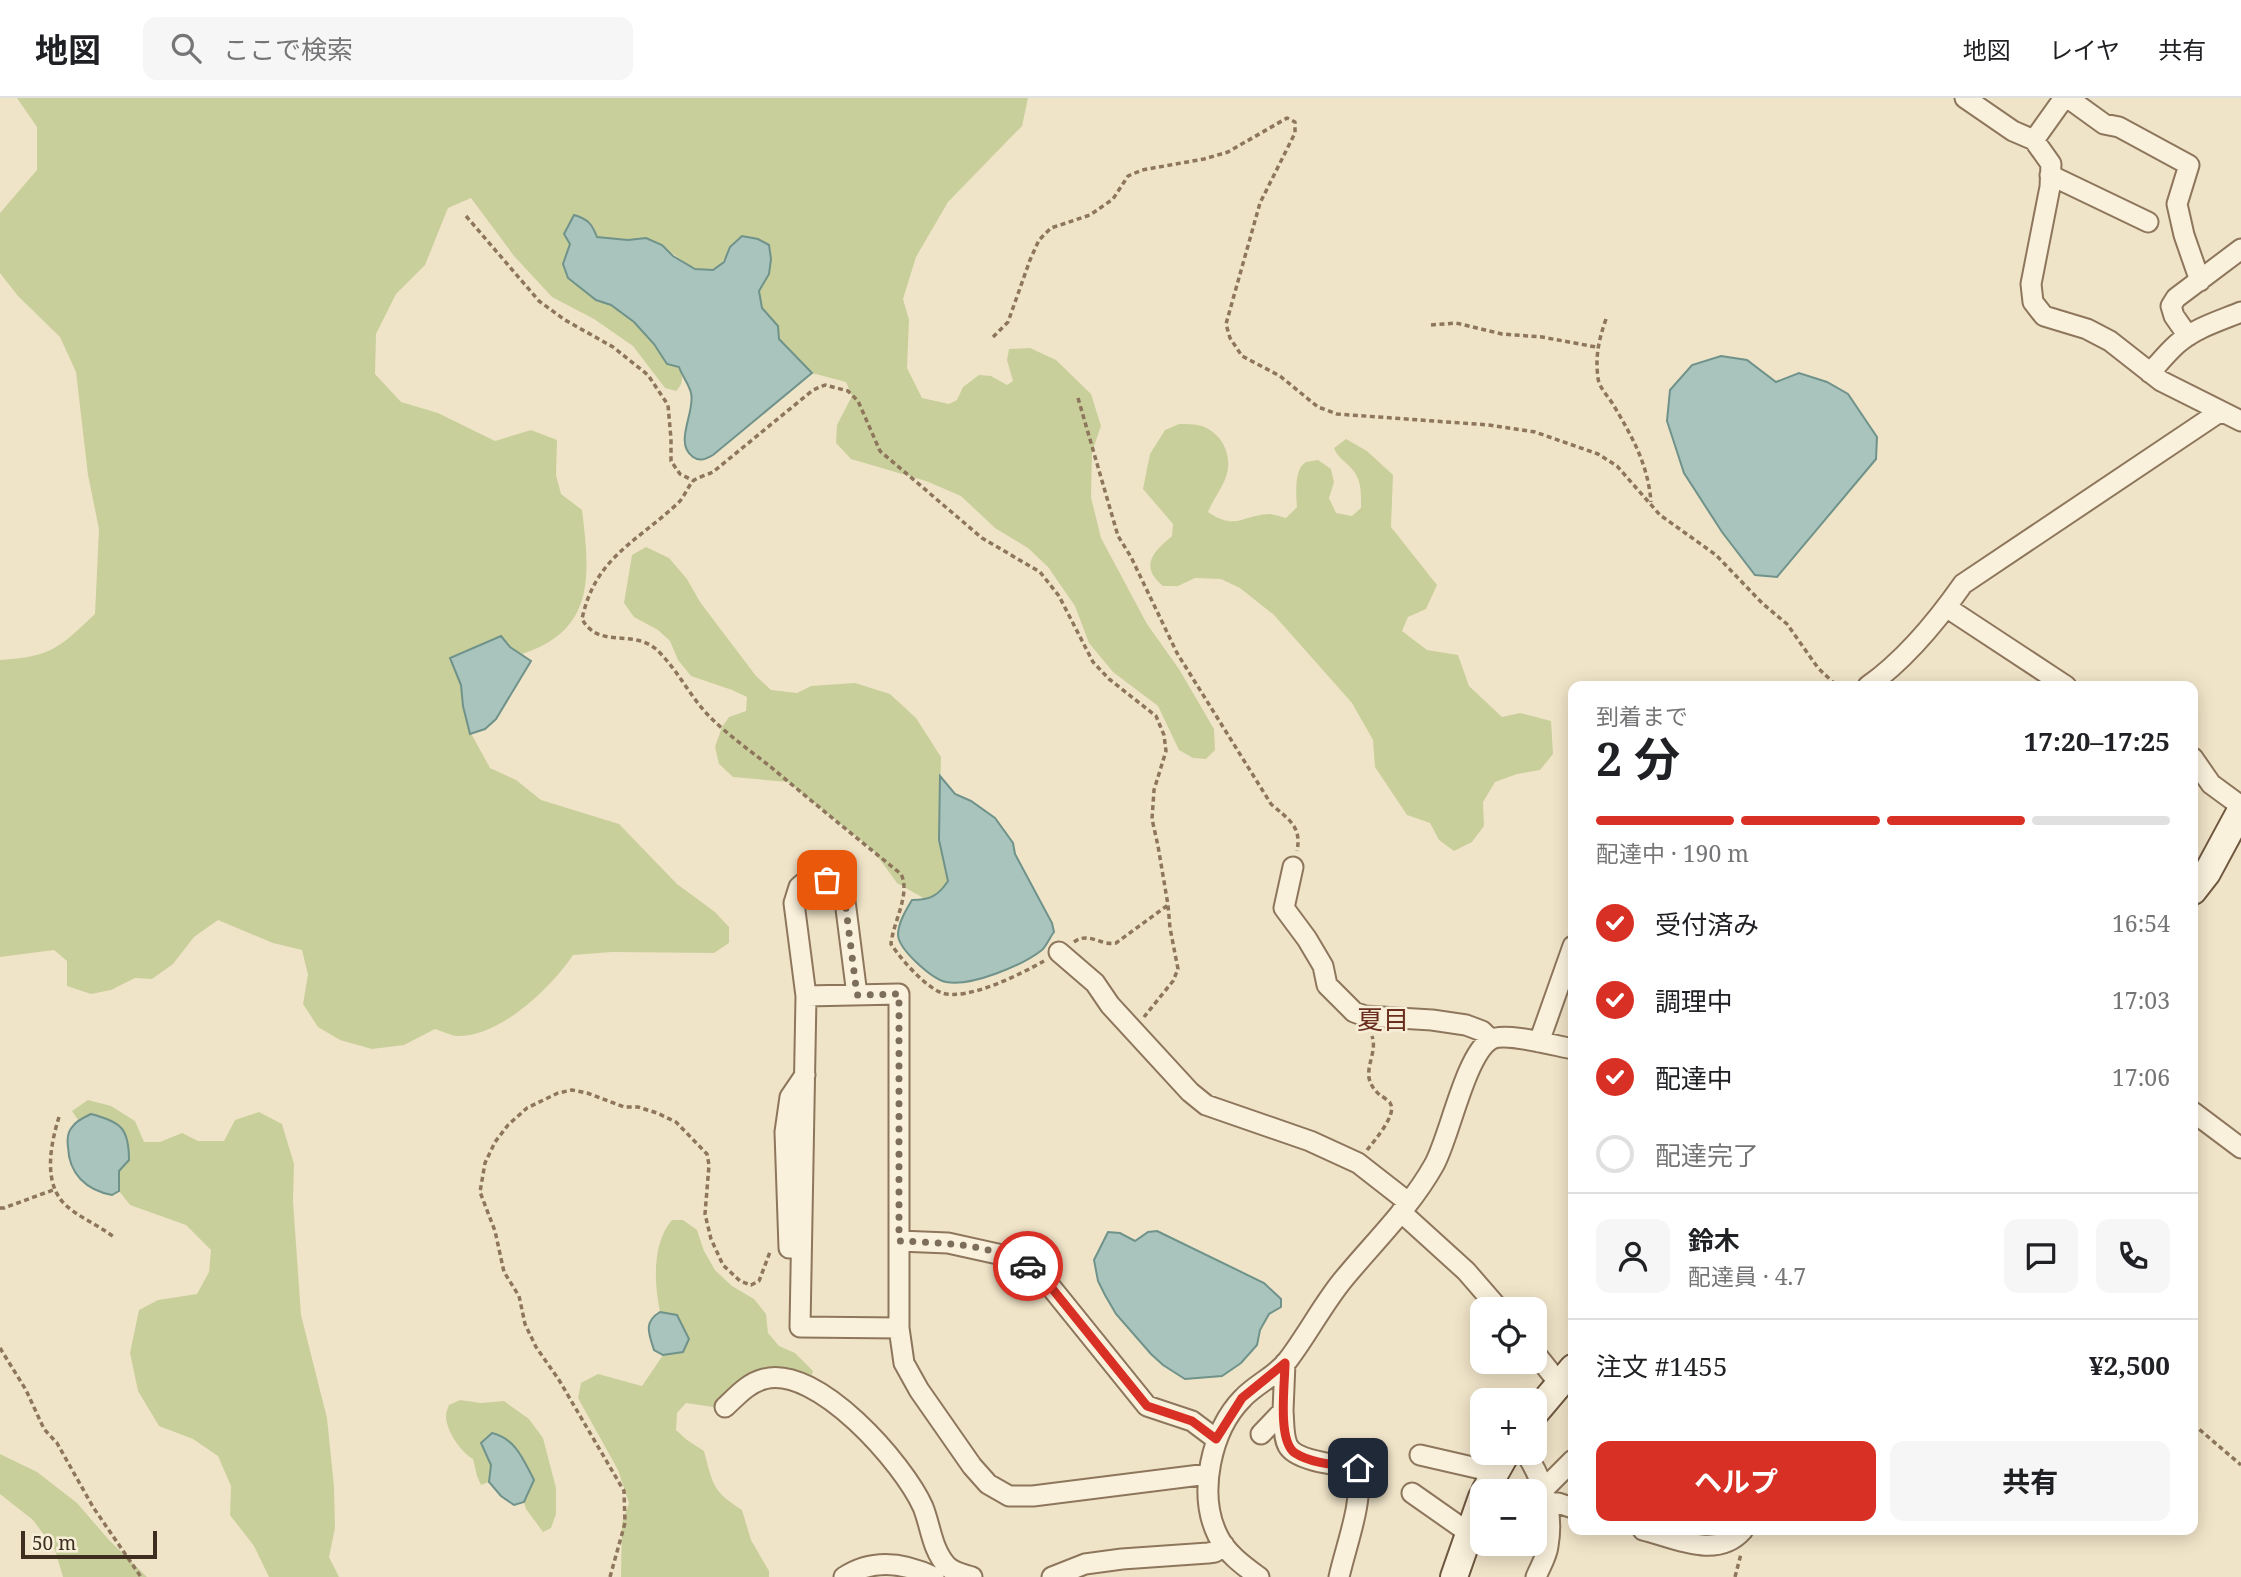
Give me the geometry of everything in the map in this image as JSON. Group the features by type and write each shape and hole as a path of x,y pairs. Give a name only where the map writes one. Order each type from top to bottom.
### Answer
{"main road":[{"path":"2198,885 2207,873 2241,808"},
{"path":"1547,1399 1566,1376"},
{"path":"1454,1577 1469,1533"}],"street":[{"path":"1965,98 2013,131 2034,139 2051,164 2031,285 2034,302 2044,316 2087,330 2110,341 2161,381 2241,421"},
{"path":"2034,139 2066,98 2104,124 2119,127 2189,165 2177,204 2184,235 2200,281"},
{"path":"2050,175 2148,222"},
{"path":"2188,336 2174,316 2171,306 2176,298 2241,250"},
{"path":"2150,373 2188,336 2200,328 2241,312"},
{"path":"1875,681 1888,672 1947,607 1963,584 2221,411"},
{"path":"1947,607 2058,681"},
{"path":"2198,765 2211,784 2241,808"},
{"path":"1293,867 1284,908 1307,939 1322,966 1327,985 1354,1012 1365,1016 1466,1025 1482,1031 1490,1039"},
{"path":"857,995 844,893 838,884 816,879 806,880 799,887 794,903 806,996 800,1327 899,1328"},
{"path":"1059,952 1095,983 1189,1092 1206,1105 1310,1141 1358,1163 1405,1207 1489,1297"},
{"path":"1539,1042 1568,960"},
{"path":"806,996 899,994 899,1328 904,1363 919,1390 972,1466 988,1484 1009,1496 1033,1496 1208,1474"},
{"path":"1259,1577 1230,1553 1218,1536 1211,1510 1208,1474 1216,1439 1242,1398 1285,1363 1340,1283 1405,1207 1435,1164 1455,1105 1479,1052 1490,1039 1504,1037 1568,1048"},
{"path":"2198,1116 2241,1148"},
{"path":"899,1241 948,1243 1016,1258 1042,1276 1147,1406 1192,1421 1216,1439"},
{"path":"1547,1362 1566,1376"},
{"path":"1285,1363 1283,1411 1287,1445 1294,1453 1319,1462 1358,1468 1360,1483 1357,1502 1339,1577"},
{"path":"725,1407 742,1390 765,1378 790,1380 814,1390 838,1405 876,1439 903,1475 922,1507 937,1550 948,1567 972,1577"},
{"path":"1261,1434 1283,1411"},
{"path":"1420,1455 1495,1472"},
{"path":"1547,1495 1568,1467"},
{"path":"1412,1493 1469,1533"},
{"path":"1547,1497 1568,1506"},
{"path":"1547,1522 1547,1550"},
{"path":"1660,1535 1709,1546 1735,1539 1739,1535"},
{"path":"1052,1577 1085,1564 1208,1553 1215,1552 1224,1545"},
{"path":"1536,1577 1544,1556"},
{"path":"844,1577 863,1568 887,1564 913,1567 934,1577"}],"path":[{"path":"993,337 1009,322 1030,260 1040,240 1051,228 1090,215 1113,199 1128,176 1142,170 1228,152 1287,118 1295,122 1295,133 1260,203 1226,324 1230,338 1242,356 1280,376 1318,407 1337,414 1489,425 1535,432 1588,450 1617,466 1660,515 1716,555 1763,604 1787,624 1818,667 1832,681"},
{"path":"466,216 539,301 565,320 613,347 648,375 668,405 671,461 680,474 694,481"},
{"path":"1606,319 1596,348 1598,381 1642,457 1649,478 1651,504"},
{"path":"1431,326 1455,323 1502,334 1542,337 1596,348"},
{"path":"1133,1030 1173,981 1178,969 1168,905 1152,820 1154,790 1166,751 1164,735 1156,716 1109,679 1093,662 1059,596 1040,572 982,538 880,451 858,401 848,391 825,385 813,390 713,472 694,481 680,502 615,555 592,586 582,620 588,630 602,638 628,639 653,647 667,660 709,716 901,874 905,892 891,944 898,955 929,985 943,993 968,993 1014,978 1080,937 1090,936 1108,944 1116,943 1168,905"},
{"path":"1078,398 1118,536 1131,557 1177,653 1271,804 1292,822 1298,834 1293,867"},
{"path":"1358,1163 1390,1118 1392,1108 1390,1102 1370,1084 1369,1074 1375,1049 1368,1027"},
{"path":"610,1577 625,1523 624,1491 537,1347 525,1324 519,1296 504,1272 495,1231 480,1192 485,1163 495,1142 508,1125 527,1108 558,1093 572,1090 624,1107 657,1112 676,1122 707,1154 709,1165 705,1214 711,1239 723,1265 740,1281 751,1285 759,1281 771,1251"},
{"path":"59,1117 52,1140 53,1190 66,1206 100,1225 115,1238"},
{"path":"0,1208 53,1190"},
{"path":"0,1348 26,1390 44,1429 57,1443 93,1507 141,1577"},
{"path":"2198,1428 2241,1465"}],"green space":[{"path":"17,98 1028,98 1022,126 948,202 916,257 903,299 909,320 907,368 922,398 949,404 957,400 963,387 979,375 991,376 1007,385 1013,381 1007,360 1009,349 1030,348 1056,360 1091,394 1101,426 1092,452 1091,497 1101,538 1147,624 1179,669 1214,729 1215,750 1206,759 1193,758 1179,750 1158,706 1113,672 1089,643 1075,606 1048,567 1028,548 995,528 961,496 926,481 851,459 836,443 837,425 852,396 846,382 812,373 779,338 778,326 762,308 759,291 769,273 730,247 721,263 712,270 701,271 658,243 647,239 597,237 593,226 584,218 563,264 596,300 611,305 634,322 654,344 667,364 679,367 682,380 676,391 665,388 633,346 594,319 552,297 514,256 471,198 448,208 425,265 396,294 376,334 375,374 401,402 438,413 495,441 531,430 557,440 556,475 561,494 582,510 586,578 576,615 564,631 546,644 522,654 510,647 501,636 478,647 461,685 467,726 490,768 516,780 541,800 619,824 677,884 715,912 729,927 729,943 714,953 612,952 573,955 538,996 489,1029 456,1036 435,1029 404,1045 372,1049 340,1040 318,1027 303,1004 308,975 302,950 273,943 218,920 194,937 173,964 152,979 135,978 111,990 91,994 67,986 67,961 54,950 0,957 0,660 17,659 53,649 95,614 99,529 88,475 76,372 60,337 18,296 0,273 0,213 37,170 37,127"},
{"path":"1179,424 1199,425 1216,434 1221,440 1227,454 1228,469 1208,512 1226,520 1269,514 1286,518 1297,507 1299,470 1306,462 1318,460 1331,469 1334,482 1329,498 1336,513 1352,516 1361,508 1359,482 1355,473 1334,448 1346,439 1367,451 1393,475 1391,527 1437,585 1426,609 1408,617 1402,631 1427,650 1458,655 1469,686 1502,717 1520,713 1551,721 1553,754 1540,770 1495,782 1483,802 1484,826 1472,842 1454,851 1439,840 1430,823 1407,815 1375,767 1373,740 1352,703 1274,615 1240,588 1221,579 1195,578 1178,586 1163,586 1156,579 1150,566 1151,560 1172,536 1173,524 1143,489 1150,454 1165,430"},
{"path":"646,547 669,558 756,676 771,690 797,693 811,686 855,683 890,694 916,718 941,757 939,840 949,881 940,893 927,900 897,883 873,850 788,782 733,777 719,764 715,747 722,727 729,717 746,711 747,697 691,676 678,660 670,641 658,630 634,617 624,603 632,555"},
{"path":"88,1100 111,1106 135,1121 144,1142 160,1142 182,1133 198,1141 224,1141 235,1120 259,1112 282,1124 294,1164 293,1201 301,1315 327,1418 335,1528 329,1557 339,1577 269,1577 254,1546 230,1515 231,1486 218,1456 193,1439 159,1426 138,1391 130,1353 139,1310 158,1300 197,1294 209,1272 211,1250 186,1225 130,1205 119,1191 119,1171 91,1114 78,1120 72,1111"},
{"path":"672,1220 683,1220 697,1230 704,1251 715,1270 732,1286 754,1299 766,1314 768,1333 779,1346 795,1353 813,1371 808,1388 783,1389 763,1381 720,1408 686,1403 677,1413 676,1430 704,1451 715,1486 742,1510 751,1540 769,1571 769,1577 621,1577 622,1523 629,1503 618,1470 578,1398 581,1383 598,1374 642,1386 663,1355 683,1352 677,1315 660,1312 657,1289 658,1252 665,1229"},
{"path":"460,1400 481,1403 504,1401 529,1419 543,1438 556,1488 556,1514 551,1528 543,1532 526,1509 524,1502 534,1480 522,1457 507,1440 492,1433 481,1443 491,1465 489,1482 481,1485 473,1459 455,1440 447,1422 449,1405"},
{"path":"0,1454 37,1472 77,1503 109,1540 147,1577 63,1577 55,1550 33,1520 0,1494"}],"water":[{"path":"574,215 589,223 597,237 628,240 646,238 662,245 673,256 695,269 713,270 724,262 730,247 742,236 758,239 769,245 769,274 759,291 762,308 778,326 779,339 812,373 713,455 703,459 693,457 685,444 691,393 679,367 667,364 654,344 634,322 611,305 596,300 568,278 563,264 570,244 564,234"},
{"path":"1721,356 1747,360 1776,382 1799,373 1827,382 1848,394 1877,437 1876,459 1777,577 1755,575 1722,532 1684,473 1667,421 1670,390 1692,365"},
{"path":"501,636 510,647 531,661 496,719 485,729 470,734 461,685 450,658"},
{"path":"940,776 955,794 971,801 995,818 1013,843 1015,854 1052,923 1054,932 1042,950 1023,962 996,974 957,983 940,980 925,970 910,956 898,935 901,921 912,900 933,896 948,881 939,840"},
{"path":"91,1114 116,1124 125,1133 127,1140 129,1160 119,1171 119,1191 112,1195 87,1185 76,1173 69,1157 70,1130 77,1122"},
{"path":"1157,1231 1264,1283 1281,1299 1281,1307 1269,1314 1260,1330 1257,1345 1241,1363 1222,1376 1185,1379 1163,1365 1116,1314 1098,1281 1094,1260 1108,1232 1120,1233 1135,1241 1148,1232"},
{"path":"660,1312 677,1315 689,1339 683,1352 663,1355 654,1350 649,1324"},
{"path":"492,1433 513,1445 534,1480 524,1502 514,1505 501,1496 489,1482 491,1465 481,1443"}],"way so far":[{"path":"827,880 838,884 844,893 857,995 899,994 899,1241 948,1243 992,1251 1016,1258 1028,1266"}],"district":[{"name":"夏目","path":"1383,1019"}],"route":[{"path":"1028,1266 1042,1276 1147,1406 1192,1421 1216,1439 1242,1398 1285,1363 1283,1411 1287,1445 1294,1453 1319,1462 1358,1468"}]}
